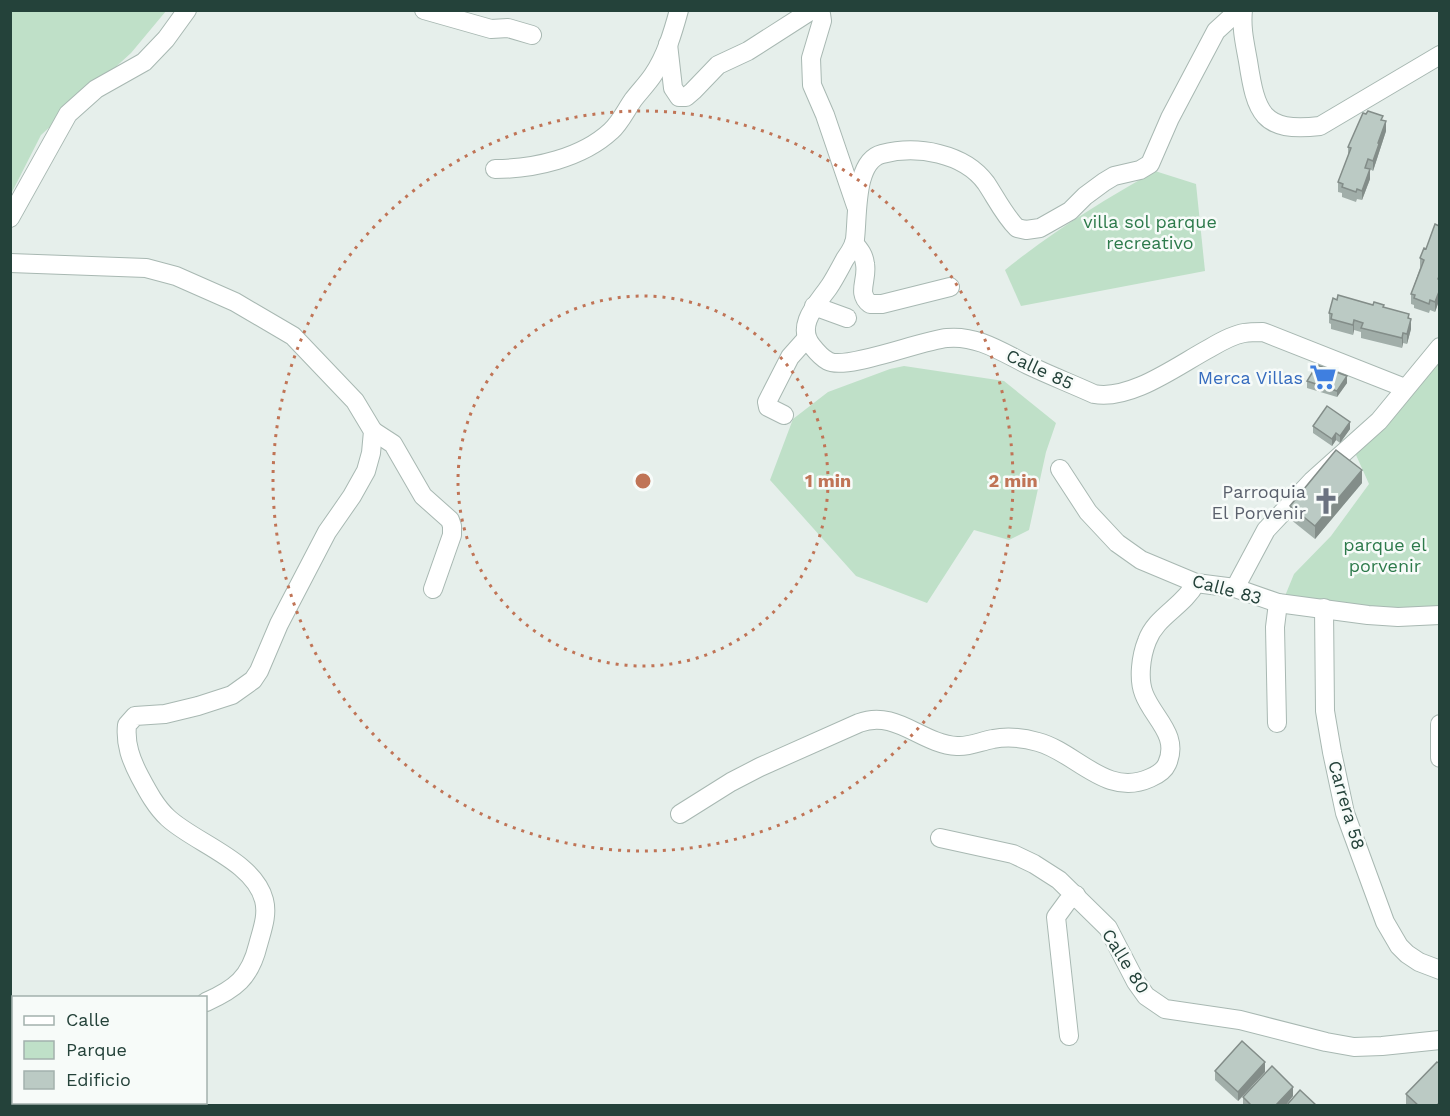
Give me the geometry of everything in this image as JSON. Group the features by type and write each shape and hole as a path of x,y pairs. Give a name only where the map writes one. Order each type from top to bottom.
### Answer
{"street":[{"path":"10,218 68,114 96,89 144,62 166,39 187,10"},
{"path":"424,10 467,24 491,29 508,28 532,35"},
{"path":"495,169 525,167 549,162 584,149 613,129 654,74 668,44 679,10"},
{"path":"668,44 672,88 679,97 686,97 718,65 748,51 814,10 821,14 822,21 812,49 812,85 825,115 858,211"},
{"path":"784,415 768,408 767,402 790,357 806,339 805,326 814,306 830,285 854,243 862,176 870,160 880,154 905,151 947,156 968,165 978,174 1017,228 1026,231 1040,228 1070,212 1085,196 1114,176 1140,170 1150,164 1166,126 1216,31 1239,10"},
{"path":"1243,10 1242,24 1252,88 1258,107 1269,120 1281,125 1301,128 1320,126 1440,55"},
{"path":"854,243 863,255 866,267 862,294 870,304 882,304 950,287"},
{"path":"10,263 146,268 176,276 235,302 293,336 355,401 373,431 393,444 423,496 450,520 452,535 433,589"},
{"path":"814,306 846,318"},
{"name":"Calle 85","path":"806,339 830,362 844,363 929,341 948,338 969,339 997,348 1027,365 1094,394 1106,396 1140,386 1225,339 1243,333 1263,332 1405,388"},
{"path":"1235,588 1266,530 1312,481 1379,420 1440,347"},
{"path":"207,1002 239,984 245,974 255,956 265,918 264,900 258,885 248,874 210,845 169,819 157,806 128,751 127,725 135,716 165,714 232,695 253,680 260,671 279,624 327,532 366,471 371,453 373,431"},
{"name":"Calle 83","path":"1060,469 1088,512 1117,543 1141,560 1196,583 1235,588 1278,603 1374,616 1440,615"},
{"path":"680,814 760,767 874,718 892,720 919,735 957,746 1003,738 1038,742 1061,751 1093,773 1111,781 1141,782 1164,770 1168,763 1170,750 1168,736 1162,722 1143,692 1141,670 1147,641 1158,623 1186,599 1196,583"},
{"path":"1277,723 1275,627 1278,603"},
{"name":"Carrera 58","path":"1324,608 1325,711 1345,813 1385,922 1394,938 1407,954 1440,970"},
{"path":"1440,724 1440,758"},
{"name":"Calle 80","path":"940,838 1013,854 1034,864 1076,895 1108,928 1136,982 1146,996 1165,1009 1240,1020 1354,1047 1440,1040"},
{"path":"1069,1036 1056,917 1066,902 1076,895"}],"green space":[{"path":"11,11 166,11 131,53 41,135 11,194"},
{"name":"villa sol parque recreativo","path":"1155,171 1196,184 1205,271 1021,306 1005,270 1078,218"},
{"name":"parque el porvenir","path":"1439,361 1440,602 1437,610 1368,612 1285,596 1294,574 1331,536 1369,484 1356,455"},
{"path":"904,366 1004,381 1056,423 1046,452 1029,530 1009,540 974,530 927,603 856,576 770,480 793,419 828,392"}],"building":[{"path":"1368,111 1383,116 1381,120 1386,121 1373,161 1368,159 1365,168 1370,169 1362,191 1357,189 1356,192 1342,187 1343,184 1338,182 1351,148 1348,147 1363,113 1366,114"},
{"path":"1435,224 1439,226 1440,224 1440,274 1438,279 1440,289 1435,302 1430,300 1429,304 1414,298 1415,295 1411,294 1424,260 1420,258 1424,248 1426,249"},
{"path":"1338,295 1373,305 1374,302 1384,305 1383,307 1409,314 1408,318 1411,319 1407,334 1403,333 1402,338 1361,328 1363,323 1354,320 1353,325 1331,319 1332,314 1329,313 1333,298 1337,300"},
{"path":"1317,365 1347,376 1337,391 1307,381"},
{"path":"1327,406 1350,422 1340,436 1336,433 1332,439 1313,426"},
{"name":"Parroquia El Porvenir","path":"1336,450 1362,470 1315,526 1290,506"},
{"path":"1242,1041 1265,1062 1238,1092 1215,1071"},
{"path":"1437,1062 1440,1064 1440,1102 1436,1106 1419,1106 1406,1094"},
{"path":"1272,1066 1293,1087 1275,1106 1252,1106 1243,1097"},
{"path":"1300,1090 1317,1106 1286,1106"}],"place":[{"name":"Merca Villas","path":"1323,377"},
{"name":"Parroquia El Porvenir","path":"1326,501"}]}
